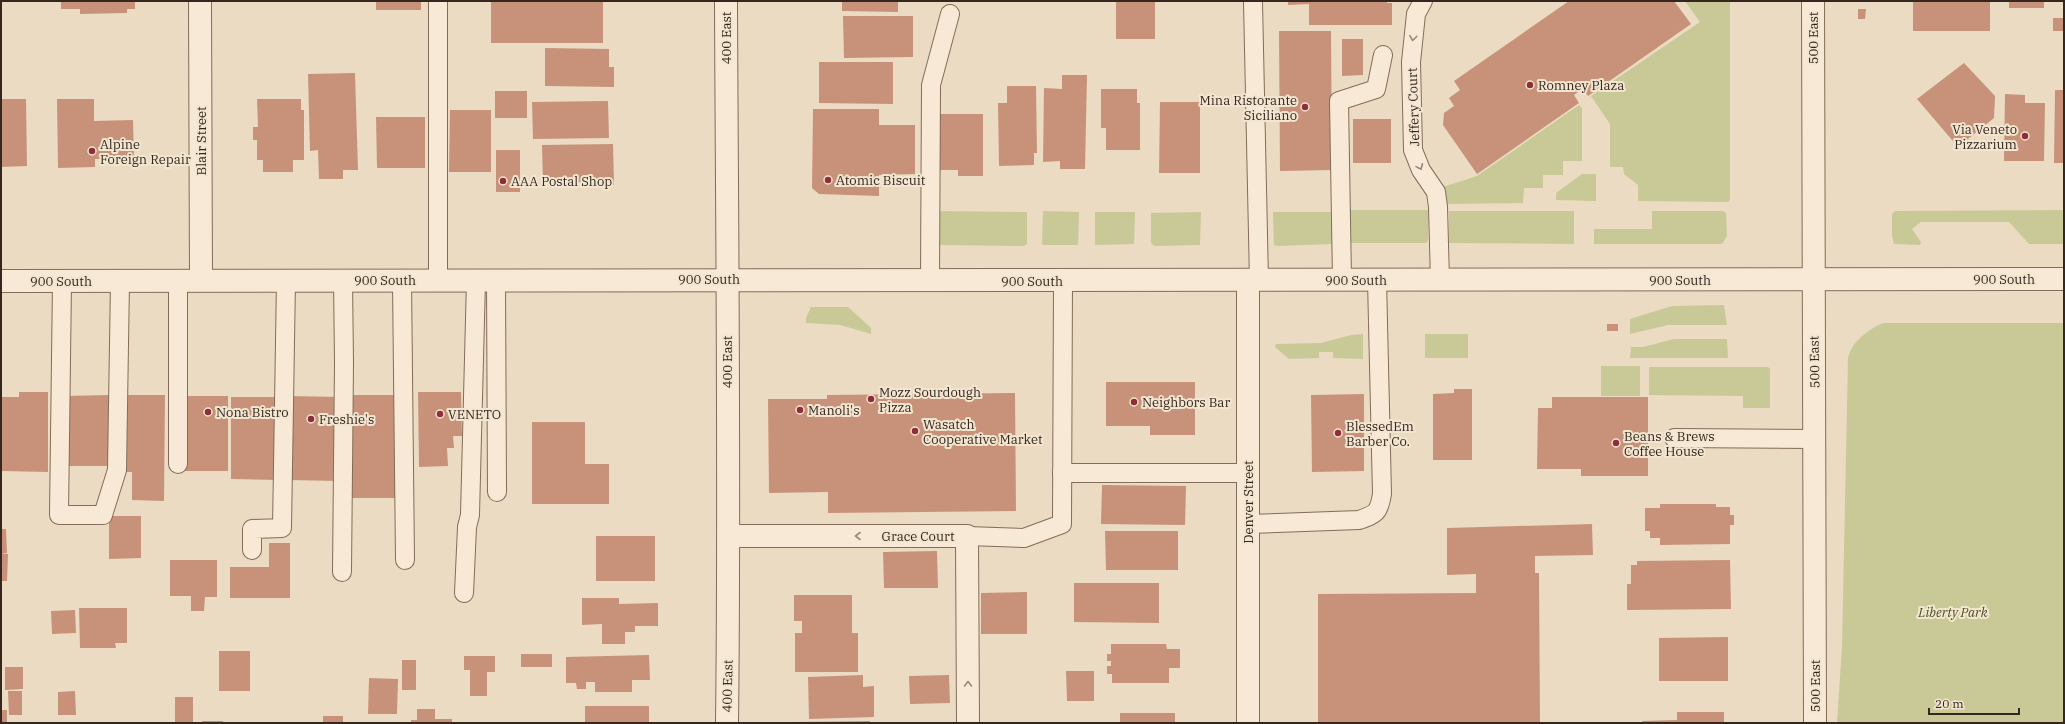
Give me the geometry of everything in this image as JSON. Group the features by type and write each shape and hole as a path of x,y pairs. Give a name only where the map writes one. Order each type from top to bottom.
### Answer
{"street":[{"name":"Blair Street","path":"200,1 201,280"},
{"name":"400 East","path":"726,1 729,536 726,723"},
{"name":"500 East","path":"1813,1 1815,723"},
{"name":"900 South","path":"1,281 727,279 1440,281 2064,279"},
{"name":"Denver Street","path":"1248,723 1248,473 1253,281"},
{"name":"Grace Court","path":"729,536 967,536 968,723"}],"lane":[{"path":"438,1 438,280"},
{"name":"Jeffery Court","path":"1422,1 1416,14 1411,62 1413,150 1421,170 1436,192 1438,207 1440,281"},
{"path":"1253,2 1253,281"},
{"path":"930,280 931,85 950,14"},
{"path":"1342,280 1339,101 1376,89 1383,55"},
{"path":"178,280 178,464"},
{"path":"252,550 252,529 282,528 286,280"},
{"path":"342,572 344,370 343,280"},
{"path":"402,280 405,560"},
{"path":"486,280 497,492"},
{"path":"464,593 466,527 470,515 486,280"},
{"path":"1248,524 1359,520 1374,514 1380,506 1382,494 1377,280"},
{"path":"62,281 59,515 103,515 117,470 120,281"},
{"path":"967,536 1024,538 1062,524 1063,281"},
{"path":"1674,438 1815,439"},
{"path":"1062,473 1248,473"}],"green space":[{"path":"1685,1 1730,1 1730,200 1728,202 1638,201 1638,185 1624,174 1623,167 1610,167 1610,124 1591,96 1700,22"},
{"path":"1579,105 1582,108 1582,161 1563,161 1563,175 1543,175 1543,188 1524,188 1523,203 1446,204 1446,192 1443,187 1477,176"},
{"path":"1582,174 1596,174 1596,201 1556,200 1556,193"},
{"path":"1348,210 1428,210 1428,240 1426,243 1350,243"},
{"path":"2064,210 2064,244 2029,244 2009,222 1921,222 1912,229 1921,242 1920,245 1894,244 1892,236 1892,214 1895,211"},
{"path":"937,211 1027,212 1027,244 1024,246 940,245"},
{"path":"1043,211 1079,212 1078,245 1042,244"},
{"path":"1449,211 1574,211 1574,244 1449,243"},
{"path":"1652,211 1723,211 1726,213 1727,236 1722,244 1594,244 1594,229 1652,229"},
{"path":"1095,212 1135,212 1134,244 1095,245"},
{"path":"1201,212 1200,245 1155,246 1151,243 1151,213"},
{"path":"1273,212 1332,212 1332,244 1274,245"},
{"path":"1724,305 1727,325 1668,325 1630,334 1630,319 1672,306"},
{"path":"811,307 848,307 871,328 871,334 840,325 806,323 806,318"},
{"name":"Liberty Park","path":"1883,323 2064,323 2064,723 1837,723 1842,647 1848,358 1853,346 1861,337"},
{"path":"1363,334 1363,359 1333,358 1333,352 1319,352 1319,358 1289,359 1275,347 1276,344 1321,343 1351,335"},
{"path":"1425,334 1468,334 1468,358 1425,358"},
{"path":"1674,339 1727,339 1728,358 1630,358 1631,347 1643,347"},
{"path":"1601,366 1640,366 1640,396 1601,396"},
{"path":"1649,367 1768,367 1770,369 1770,408 1743,408 1743,396 1649,395"}],"building":[{"path":"61,1 135,1 135,9 127,9 127,13 80,14 80,9 61,9"},
{"path":"376,1 421,1 421,10 376,10"},
{"path":"491,1 603,1 603,43 491,43"},
{"path":"842,1 898,1 898,12 842,11"},
{"path":"1116,1 1155,1 1155,39 1116,39"},
{"path":"1288,1 1387,1 1387,3 1392,3 1392,25 1309,25 1309,4 1288,5"},
{"name":"Romney Plaza","path":"1569,1 1674,1 1691,24 1588,96 1582,89 1574,95 1579,103 1477,174 1443,125 1444,113 1454,106 1449,98 1460,90 1454,81"},
{"path":"1913,1 1990,1 1990,31 1913,31"},
{"path":"2009,1 2044,1 2044,8 2009,8"},
{"path":"1858,9 1866,9 1865,19 1858,19"},
{"path":"843,16 913,16 913,57 844,58"},
{"path":"2053,18 2064,18 2064,31 2053,31"},
{"path":"1279,31 1331,31 1332,170 1280,171"},
{"path":"1342,39 1363,39 1363,75 1342,76"},
{"path":"545,48 609,49 609,67 614,67 614,87 545,86"},
{"path":"819,62 893,62 893,104 819,103"},
{"path":"1964,63 1995,96 1994,118 1958,147 1917,99"},
{"path":"355,73 358,170 343,170 343,179 319,179 318,150 310,151 308,74"},
{"path":"1062,75 1087,75 1085,169 1060,169 1060,161 1043,162 1044,88 1062,89"},
{"path":"1007,86 1036,86 1037,153 1034,153 1034,165 999,166 998,103 1007,103"},
{"path":"1101,89 1137,89 1137,103 1140,103 1140,150 1106,150 1106,128 1101,128"},
{"path":"2055,90 2064,90 2064,163 2054,163"},
{"path":"495,91 527,91 527,118 495,118"},
{"path":"2005,94 2025,95 2025,103 2045,103 2044,161 2004,161"},
{"path":"1,99 26,99 27,166 1,167"},
{"path":"57,99 94,99 94,121 133,120 134,158 95,159 95,167 58,168"},
{"path":"257,99 301,99 301,110 304,110 304,160 293,160 293,172 263,172 263,160 257,160 257,140 253,140 253,127 258,127"},
{"path":"608,101 609,138 533,139 532,102"},
{"path":"1160,102 1200,102 1200,173 1159,173"},
{"path":"813,109 879,109 879,125 915,125 915,174 879,175 879,196 819,194 812,188"},
{"path":"450,110 491,110 491,172 449,172"},
{"path":"940,114 983,114 983,176 958,176 958,170 940,170"},
{"path":"376,117 425,117 425,168 377,168"},
{"path":"1353,119 1391,119 1391,163 1353,163"},
{"path":"613,144 614,185 588,186 588,182 543,183 542,145"},
{"path":"496,150 520,150 520,192 496,192"},
{"path":"1607,324 1618,324 1618,331 1607,331"},
{"path":"1106,382 1195,382 1195,435 1150,435 1150,426 1106,426"},
{"path":"1454,389 1472,389 1472,460 1433,460 1433,394 1454,393"},
{"path":"19,392 48,392 48,472 2,471 2,397 19,397"},
{"name":"VENETO","path":"418,392 461,392 462,436 453,436 454,448 447,448 448,466 419,467"},
{"path":"1015,393 1016,511 828,513 828,492 769,493 768,399 827,399 827,395"},
{"name":"BlessedEm Barber Co.","path":"1364,394 1364,471 1312,472 1311,395"},
{"path":"109,395 110,466 65,466 64,396"},
{"path":"127,395 165,395 164,501 132,500 132,472 127,472 127,447 123,447 124,421 127,421"},
{"path":"352,395 396,395 396,498 352,498"},
{"path":"188,396 228,396 228,471 182,471 182,408 188,408"},
{"path":"289,396 340,397 339,481 288,480"},
{"path":"231,397 280,397 279,480 231,479"},
{"path":"1552,397 1648,397 1648,476 1581,476 1581,469 1537,469 1538,408 1552,408"},
{"path":"532,422 585,422 585,464 609,464 609,504 532,504"},
{"path":"1102,485 1186,486 1185,525 1101,524"},
{"path":"1660,504 1716,504 1716,507 1730,507 1730,515 1734,515 1734,525 1730,525 1730,544 1660,545 1660,538 1650,538 1650,531 1645,531 1645,508 1660,508"},
{"path":"109,516 141,516 141,558 109,559"},
{"path":"1592,524 1593,555 1535,556 1535,573 1539,573 1540,723 1318,723 1318,594 1476,593 1476,574 1447,575 1447,528"},
{"path":"1,529 6,529 7,553 1,554"},
{"path":"1105,531 1178,531 1178,570 1106,570"},
{"path":"596,536 655,536 655,581 596,581"},
{"path":"269,543 290,543 290,598 230,598 230,567 269,567"},
{"path":"937,551 938,588 884,588 883,552"},
{"path":"1,554 8,554 7,581 1,581"},
{"path":"170,560 217,560 217,597 205,597 204,611 191,611 191,596 170,596"},
{"path":"1730,560 1731,609 1627,610 1627,584 1631,584 1631,565 1637,565 1637,561"},
{"path":"1074,583 1159,583 1159,623 1074,622"},
{"path":"1027,592 1027,634 981,634 981,593"},
{"path":"794,595 852,595 852,633 858,633 858,672 795,672 795,633 802,633 802,621 794,621"},
{"path":"582,598 619,598 619,604 658,603 658,626 635,626 635,632 625,632 625,644 602,644 602,624 582,625"},
{"path":"79,608 127,608 127,643 115,643 116,648 80,648"},
{"path":"75,610 76,633 52,634 51,611"},
{"path":"1728,637 1728,681 1659,681 1659,638"},
{"path":"1111,644 1166,644 1167,649 1180,649 1180,668 1169,668 1169,683 1112,683 1112,674 1107,674 1107,666 1111,666 1111,661 1107,661 1107,654 1111,654"},
{"path":"219,651 250,651 250,691 219,691"},
{"path":"521,654 552,654 552,667 521,667"},
{"path":"649,655 650,680 632,680 632,692 595,692 595,682 586,682 586,689 577,689 576,683 566,683 566,657"},
{"path":"464,656 495,656 495,672 487,672 487,696 470,696 470,670 464,670"},
{"path":"402,660 416,660 416,690 402,690"},
{"path":"5,667 23,667 23,689 5,690"},
{"path":"1066,671 1094,671 1094,701 1067,701"},
{"path":"863,675 863,687 874,686 874,717 809,719 808,677"},
{"path":"949,675 950,703 910,704 909,676"},
{"path":"369,678 398,679 397,714 368,714"},
{"path":"8,691 22,691 22,715 9,715"},
{"path":"75,691 76,715 58,715 58,692"},
{"path":"175,697 193,697 193,723 175,723"},
{"path":"585,706 649,706 649,723 585,723"},
{"path":"417,709 435,709 435,719 452,719 452,723 411,723 411,720 417,720"},
{"path":"1,710 7,710 7,723 1,723"},
{"path":"1677,712 1724,712 1724,723 1642,723 1642,721 1677,720"},
{"path":"1120,713 1175,713 1175,723 1120,723"},
{"path":"323,716 343,716 343,723 323,723"},
{"path":"202,721 223,721 223,723 202,723"},
{"path":"870,721 870,723 792,723 792,722"}],"place":[{"name":"Romney Plaza","path":"1530,85"},
{"name":"Mina Ristorante Siciliano","path":"1305,107"},
{"name":"Via Veneto Pizzarium","path":"2025,136"},
{"name":"Alpine Foreign Repair","path":"92,151"},
{"name":"Atomic Biscuit","path":"828,180"},
{"name":"AAA Postal Shop","path":"503,181"},
{"name":"Mozz Sourdough Pizza","path":"871,399"},
{"name":"Neighbors Bar","path":"1134,402"},
{"name":"Manoli's","path":"800,410"},
{"name":"Nona Bistro","path":"208,412"},
{"name":"VENETO","path":"440,414"},
{"name":"Freshie's","path":"311,419"},
{"name":"Wasatch Cooperative Market","path":"915,431"},
{"name":"BlessedEm Barber Co.","path":"1338,433"},
{"name":"Beans & Brews Coffee House","path":"1616,443"}]}
